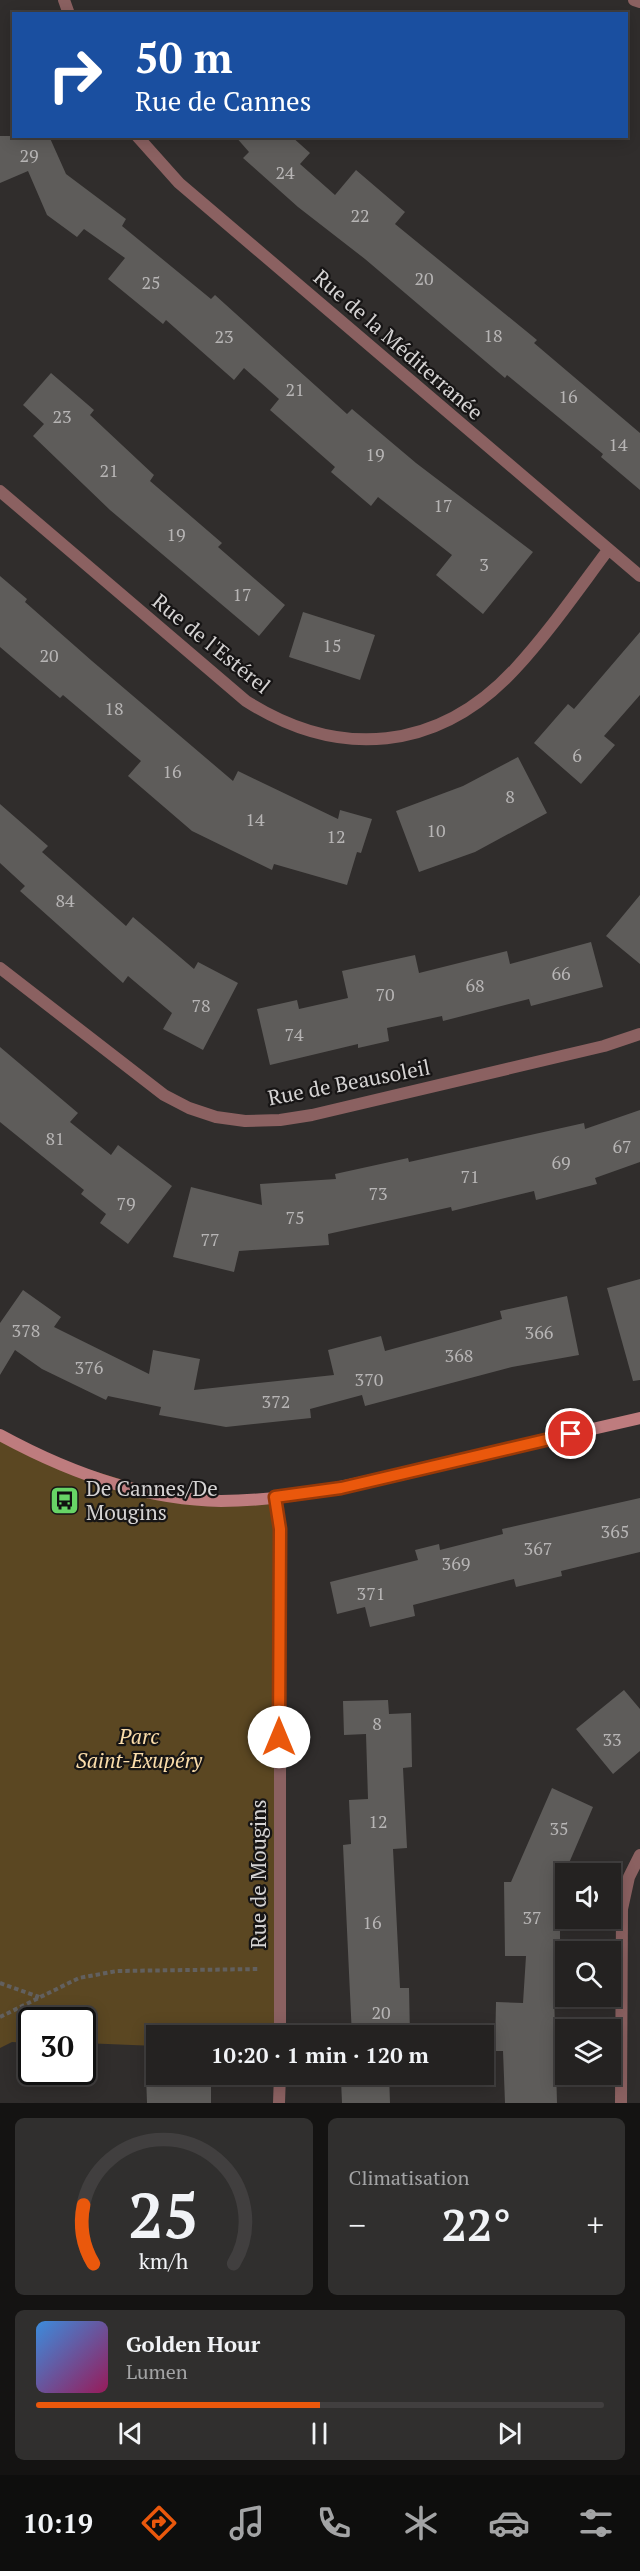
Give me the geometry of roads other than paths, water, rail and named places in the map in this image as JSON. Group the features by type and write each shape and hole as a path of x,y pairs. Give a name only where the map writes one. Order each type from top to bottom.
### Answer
{"street":[{"path":"634,0 640,2"},
{"name":"Rue de la Méditerranée","path":"139,138 179,183 640,576"},
{"name":"Rue de l'Estérel","path":"0,491 246,701 298,729 331,738 364,741 398,737 426,729 457,714 489,693 515,669 608,550"},
{"name":"Rue de Beausoleil","path":"0,968 164,1095 189,1108 216,1117 245,1121 312,1115 604,1046 640,1034"},
{"path":"0,1435 34,1453 64,1465 142,1490 221,1501 275,1497 341,1488 640,1418"},
{"name":"Rue de Mougins","path":"275,1497 280,1529 280,2025"},
{"path":"621,2103 622,1909 629,1877 640,1855"},
{"path":"279,2103 280,2085"}],"place":[{"name":"De Cannes/De Mougins","path":"65,1501"}],"park label":[{"name":"Parc Saint-Exupéry","path":"139,1749"}]}
